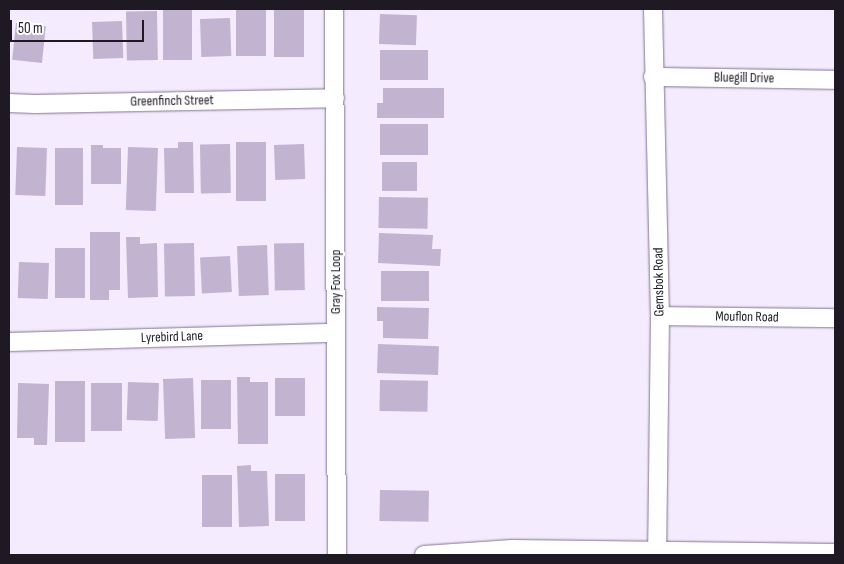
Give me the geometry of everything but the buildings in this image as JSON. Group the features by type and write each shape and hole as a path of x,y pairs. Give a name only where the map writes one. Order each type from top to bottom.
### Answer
{"street":[{"name":"Gray Fox Loop","path":"334,9 337,555"},
{"name":"Gemsbok Road","path":"653,9 653,76 660,316 658,553"},
{"name":"Bluegill Drive","path":"653,76 835,80"},
{"name":"Greenfinch Street","path":"9,102 34,104 335,98"},
{"name":"Mouflon Road","path":"660,316 835,318"},
{"name":"Lyrebird Lane","path":"9,342 336,333"},
{"path":"424,555 512,549 658,553 835,553"}]}
